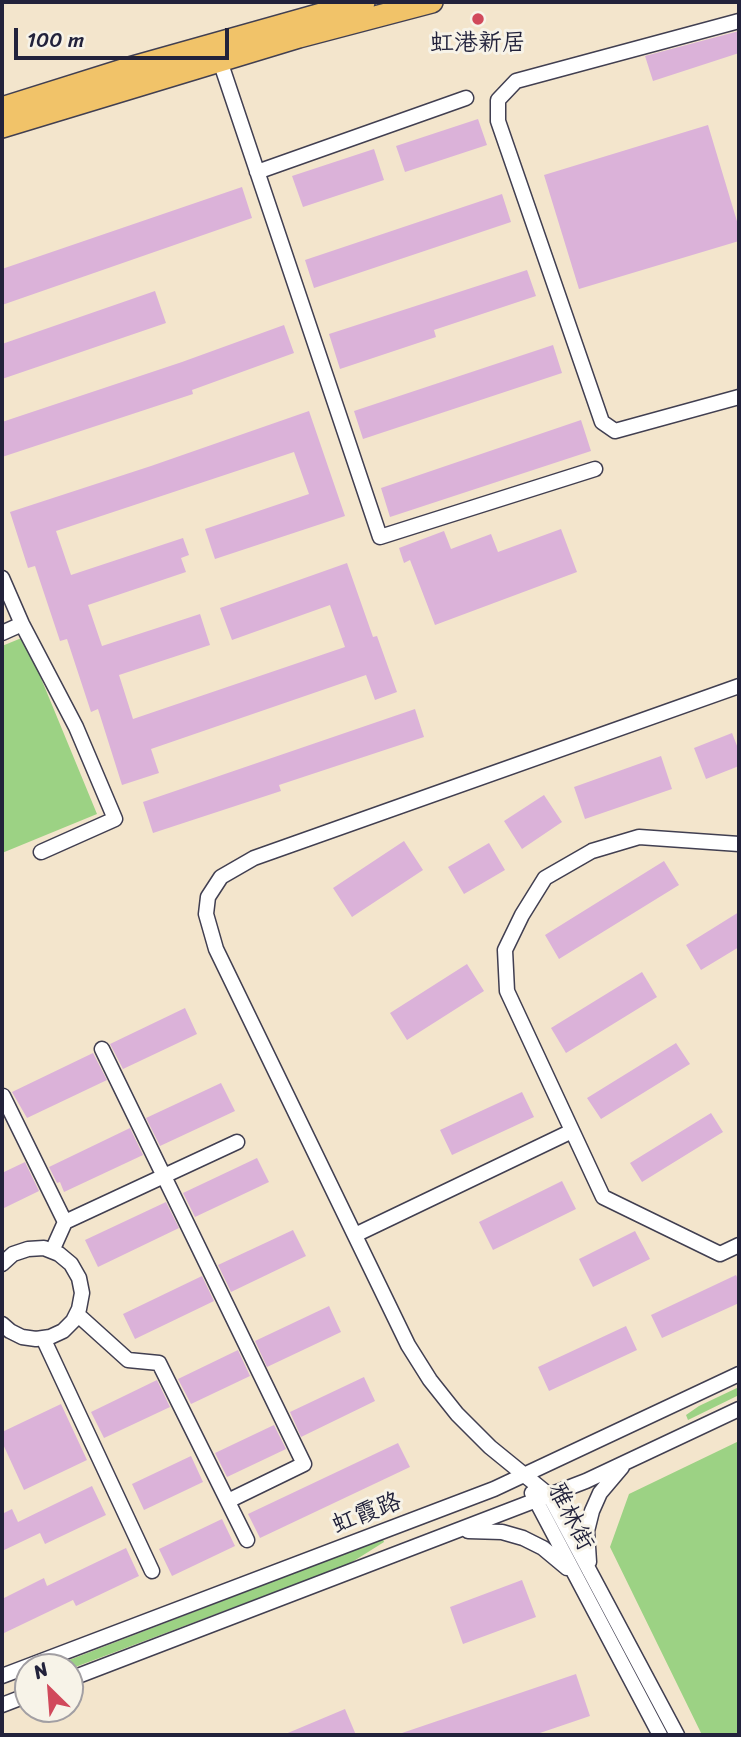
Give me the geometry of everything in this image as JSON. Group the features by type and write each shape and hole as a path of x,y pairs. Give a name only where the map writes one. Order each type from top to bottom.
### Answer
{"highway":[{"path":"2,127 364,2"},
{"path":"2,108 217,52 432,2"}],"street":[{"path":"739,20 516,81 498,100 498,121 602,422 615,431 739,397"},
{"path":"217,52 380,537 595,469"},
{"path":"257,172 466,98"},
{"path":"2,578 22,624 76,727 115,819 41,852"},
{"path":"2,633 22,624"},
{"path":"525,1475 473,1431 430,1380 408,1345 216,949 208,928 208,897 221,877 254,858 739,685"},
{"path":"739,844 639,837 592,851 545,878 522,915 505,950 507,991 603,1197 720,1254 739,1245"},
{"path":"102,1049 304,1464 228,1501"},
{"path":"3,1096 65,1222"},
{"path":"355,1235 572,1131"},
{"path":"52,1251 65,1222 237,1142"},
{"path":"2,1264 13,1254 28,1248 44,1248 59,1254 71,1264 79,1278 82,1293 77,1314 63,1331 43,1338 22,1337 2,1324"},
{"path":"77,1314 128,1360 159,1363 247,1540"},
{"path":"43,1338 152,1571"},
{"name":"虹霞路","path":"2,1676 494,1489 739,1374"},
{"name":"虹霞路","path":"84,1674 542,1498 739,1409"},
{"path":"591,1574 587,1531 592,1511 612,1476 628,1461"},
{"name":"雅林街","path":"525,1475 591,1574 677,1735"},
{"name":"雅林街","path":"542,1498 577,1581 660,1735"},
{"path":"453,1532 502,1532 523,1538 561,1561 577,1581"}],"green space":[{"path":"24,637 97,814 2,853 2,646"},
{"path":"739,1387 739,1395 688,1420 686,1415 699,1406"},
{"path":"739,1441 739,1735 702,1735 610,1547 629,1494"},
{"path":"383,1539 384,1542 349,1564 84,1664 84,1654"}],"building":[{"path":"739,31 739,53 653,81 645,56"},
{"path":"478,119 487,145 405,172 396,146"},
{"path":"708,125 739,228 739,241 579,289 544,175"},
{"path":"374,149 384,180 303,207 292,176"},
{"path":"242,187 252,218 2,305 2,269"},
{"path":"502,194 511,222 314,288 305,260"},
{"path":"527,270 536,296 434,330 436,337 340,369 329,334"},
{"path":"155,291 166,323 2,379 2,344"},
{"path":"284,325 294,353 192,390 193,394 2,457 2,422"},
{"path":"553,345 562,373 363,439 354,411"},
{"path":"309,411 345,516 215,559 205,529 309,494 294,452 56,531 71,575 183,538 189,555 181,558 186,572 88,605 102,646 200,614 210,645 119,675 133,719 345,647 330,605 232,640 220,608 347,563 373,637 377,636 397,692 375,700 366,675 151,749 159,773 122,785 98,709 91,712 67,639 60,641 35,566 28,568 10,512"},
{"path":"581,420 591,451 390,517 381,488"},
{"path":"561,529 577,572 435,625 410,560 404,563 399,548 444,531 451,549 491,534 498,552"},
{"path":"415,709 424,737 279,785 281,791 153,833 143,802"},
{"path":"732,733 739,751 739,766 706,779 694,748"},
{"path":"661,756 672,789 585,819 574,787"},
{"path":"544,795 562,822 522,849 504,821"},
{"path":"404,841 423,870 352,917 333,888"},
{"path":"489,843 505,870 464,894 448,867"},
{"path":"664,861 679,885 559,959 545,935"},
{"path":"739,912 739,947 701,970 686,945"},
{"path":"467,964 484,991 407,1040 390,1013"},
{"path":"642,972 657,997 566,1053 551,1028"},
{"path":"185,1008 197,1034 123,1069 110,1044"},
{"path":"676,1043 690,1064 601,1119 587,1098"},
{"path":"93,1053 107,1080 27,1118 12,1092"},
{"path":"221,1083 235,1111 160,1146 146,1118"},
{"path":"522,1092 534,1117 452,1155 440,1130"},
{"path":"711,1113 723,1132 642,1182 630,1163"},
{"path":"130,1128 143,1155 64,1192 49,1167"},
{"path":"257,1158 269,1182 195,1217 183,1193"},
{"path":"25,1162 39,1191 2,1209 2,1173"},
{"path":"562,1181 576,1209 493,1250 479,1222"},
{"path":"166,1202 179,1228 98,1267 85,1240"},
{"path":"293,1230 306,1256 231,1292 218,1265"},
{"path":"635,1231 650,1259 593,1287 579,1259"},
{"path":"736,1275 739,1281 739,1303 662,1338 651,1315"},
{"path":"202,1276 214,1301 135,1339 123,1314"},
{"path":"329,1306 341,1332 267,1367 255,1341"},
{"path":"626,1326 637,1350 549,1391 538,1367"},
{"path":"238,1350 250,1376 191,1404 178,1379"},
{"path":"364,1377 375,1401 301,1437 290,1412"},
{"path":"157,1380 170,1407 104,1438 91,1412"},
{"path":"61,1404 87,1460 24,1490 2,1442 2,1432"},
{"path":"274,1425 286,1449 227,1477 215,1453"},
{"path":"398,1443 410,1467 260,1538 248,1514"},
{"path":"191,1456 203,1482 144,1510 132,1484"},
{"path":"92,1486 106,1515 45,1544 40,1533 2,1551 2,1514 12,1509 18,1522"},
{"path":"222,1519 235,1546 172,1576 159,1549"},
{"path":"126,1548 139,1576 76,1606 73,1600 2,1634 2,1599 44,1578 47,1586"},
{"path":"522,1580 536,1617 463,1644 450,1607"},
{"path":"576,1674 590,1716 534,1735 402,1733"},
{"path":"345,1709 356,1735 283,1735"}],"place":[{"name":"虹港新居","path":"478,19"}]}
